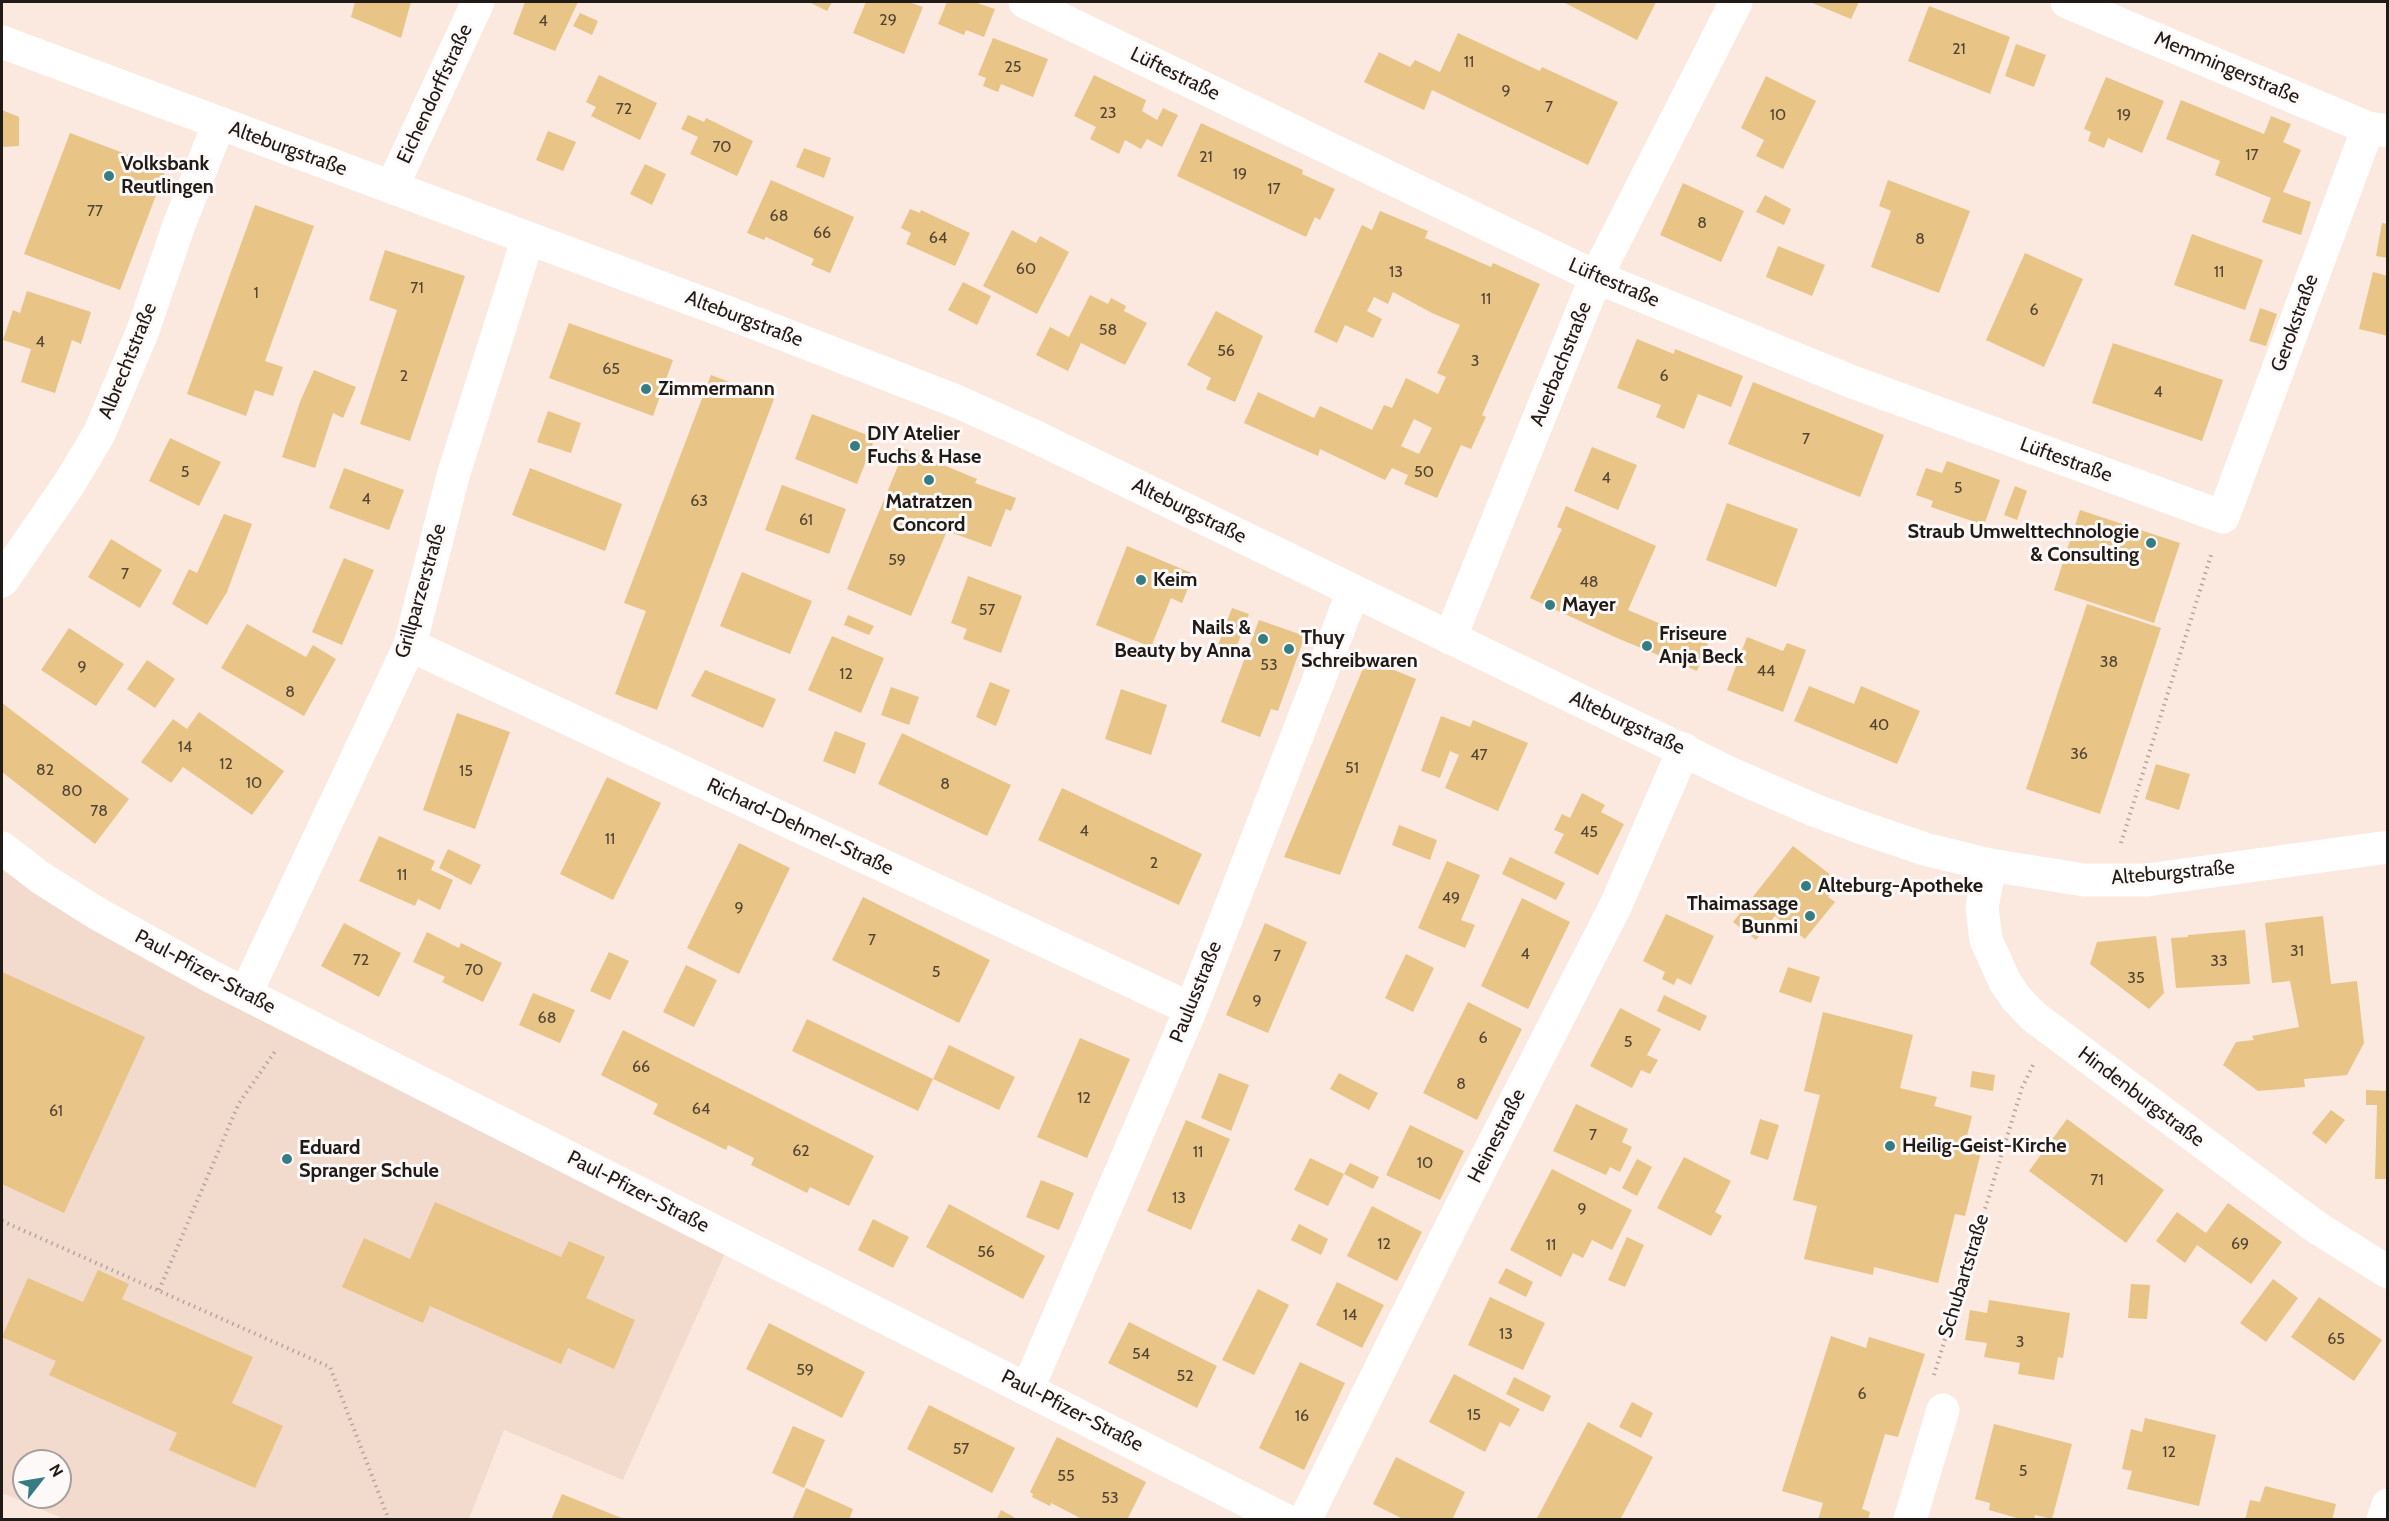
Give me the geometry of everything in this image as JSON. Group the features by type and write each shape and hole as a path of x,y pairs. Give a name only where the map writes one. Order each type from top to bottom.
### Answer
{"street":[{"name":"Eichendorffstraße","path":"392,187 478,2"},
{"name":"Lüftestraße","path":"1025,2 1596,277 1850,381 2223,517"},
{"name":"Auerbachstraße","path":"1450,638 1596,277 1736,2"},
{"name":"Memmingerstraße","path":"2067,2 2378,129"},
{"name":"Alteburgstraße","path":"2,42 528,238 956,401 1034,435 1736,776 1838,819 1925,849 1990,865 2075,879 2147,880 2388,847"},
{"name":"Albrechtstraße","path":"2,581 69,484 99,435 142,333 179,225 219,123"},
{"name":"Gerokstraße","path":"2223,517 2378,129"},
{"name":"Grillparzerstraße","path":"246,993 410,645 453,476 528,238"},
{"name":"Paulusstraße","path":"1028,1388 1191,1009 1353,591"},
{"name":"Richard-Dehmel-Straße","path":"410,645 1191,1009"},
{"name":"Heinestraße","path":"1305,1520 1615,907 1684,749"},
{"name":"Paul-Pfizer-Straße","path":"2,848 41,878 157,948 301,1023 1028,1388 1284,1520"},
{"name":"Hindenburgstraße","path":"1990,865 1982,907 1990,953 2005,982 2033,1016 2307,1221 2388,1272"},
{"path":"1911,1520 1943,1410"},
{"path":"2383,1520 2388,1505"}],"path":[{"path":"2110,879 2223,517"},
{"path":"159,1291 240,1103 274,1052 301,1023"},
{"name":"Schubartstraße","path":"1943,1410 1927,1397 2022,1088 2036,1058 2053,1031"},
{"path":"2,1221 330,1367 389,1520"}],"shaded area":[{"name":"Eduard Spranger Schule","path":"2,848 732,1238 623,1480 504,1430 469,1519 64,1519 40,1509 72,1509 72,1449 12,1449 12,1497 2,1493"}],"building":[{"path":"355,2 411,2 401,38 351,17"},
{"path":"525,2 578,2 555,51 513,34"},
{"path":"809,2 832,2 827,11"},
{"path":"866,2 909,2 923,7 904,54 853,33"},
{"path":"947,2 974,2 995,9 984,37 966,30 964,35 938,24"},
{"path":"1563,2 1656,2 1637,40"},
{"path":"1810,2 1859,2 1851,19"},
{"path":"1929,6 2010,37 1990,94 1908,61"},
{"path":"580,13 598,21 592,35 573,26"},
{"path":"1458,33 1540,71 1542,67 1618,102 1588,165 1432,90 1424,110 1364,82 1379,52 1410,67 1415,60 1440,72"},
{"path":"993,38 1048,59 1033,97 1001,84 998,92 983,86 986,78 978,75"},
{"path":"2016,44 2046,55 2034,87 2005,76"},
{"path":"599,75 657,103 640,140 591,116 596,107 586,102"},
{"path":"1094,75 1146,100 1142,111 1157,120 1163,108 1178,115 1162,147 1147,139 1141,149 1125,140 1119,154 1090,139 1096,127 1074,116"},
{"path":"1766,76 1816,101 1783,169 1756,156 1764,140 1741,128"},
{"path":"2106,77 2164,101 2142,153 2108,138 2104,148 2088,141 2091,132 2084,129"},
{"path":"2181,100 2264,134 2271,116 2291,124 2283,142 2301,150 2283,192 2311,202 2301,235 2262,222 2271,198 2215,175 2220,161 2166,139"},
{"path":"2,110 19,117 19,146 2,147"},
{"path":"688,115 704,122 706,118 753,141 737,176 690,154 698,137 681,129"},
{"path":"1201,123 1303,170 1302,174 1335,189 1320,220 1315,217 1306,237 1177,176"},
{"path":"548,131 576,142 563,171 536,160"},
{"path":"70,133 166,169 120,290 24,254"},
{"path":"804,148 831,158 824,178 796,167"},
{"path":"645,164 666,174 652,205 630,194"},
{"path":"771,180 854,217 830,273 811,265 814,259 766,237 764,240 747,233"},
{"path":"1888,180 1970,211 1939,293 1871,267 1891,211 1879,206"},
{"path":"1683,183 1744,211 1721,262 1660,235"},
{"path":"1765,195 1791,209 1784,225 1756,212"},
{"path":"255,205 314,226 265,361 283,367 273,396 255,390 246,416 187,394"},
{"path":"910,209 920,213 921,210 970,233 955,266 906,244 911,233 901,228"},
{"path":"1380,211 1428,231 1425,238 1491,267 1493,263 1540,284 1482,415 1486,417 1471,449 1461,445 1437,498 1404,484 1408,475 1392,468 1385,480 1320,449 1318,456 1244,423 1258,392 1314,418 1320,406 1372,430 1384,405 1392,408 1406,378 1438,394 1446,377 1437,373 1460,325 1393,292 1388,304 1374,297 1367,311 1382,319 1373,338 1345,325 1337,343 1314,332 1362,225 1372,230","holes":["1414,419 1432,428 1419,454 1401,446"]},
{"path":"2382,223 2388,224 2388,258 2376,256"},
{"path":"1012,230 1036,243 1040,236 1069,252 1037,314 983,286"},
{"path":"2192,234 2263,260 2245,310 2174,285"},
{"path":"1778,246 1825,265 1812,296 1766,277"},
{"path":"385,250 465,276 410,441 360,424 397,310 369,300"},
{"path":"2025,253 2083,279 2044,367 1986,340"},
{"path":"2373,272 2388,276 2388,336 2359,329"},
{"path":"963,282 991,296 977,325 948,310"},
{"path":"27,291 91,312 81,344 72,340 55,393 21,382 31,349 3,340 13,310 20,313"},
{"path":"1090,295 1108,304 1111,298 1126,306 1124,311 1147,323 1125,365 1081,343 1068,371 1036,355 1050,327 1069,337"},
{"path":"2260,308 2277,314 2266,346 2249,341"},
{"path":"1216,311 1263,336 1235,402 1206,389 1211,378 1187,365"},
{"path":"569,323 673,360 653,416 549,378"},
{"path":"1637,339 1674,354 1675,349 1743,376 1731,407 1698,394 1684,429 1656,417 1661,405 1617,388"},
{"path":"2113,343 2223,380 2202,441 2092,403"},
{"path":"314,370 356,387 343,418 333,413 315,468 282,457 300,402"},
{"path":"711,375 774,399 657,710 615,694 646,611 624,603"},
{"path":"1753,382 1884,435 1860,497 1728,444"},
{"path":"548,411 581,423 571,453 537,442"},
{"path":"812,414 875,438 857,484 795,459"},
{"path":"170,438 221,462 199,506 149,481"},
{"path":"1592,447 1637,465 1618,510 1574,491"},
{"path":"905,449 977,479 975,483 1016,498 1011,511 1006,509 991,547 947,531 911,616 847,589"},
{"path":"1947,461 2000,480 1984,525 1931,507 1933,501 1916,495 1926,468 1942,473"},
{"path":"344,468 404,490 389,530 329,508"},
{"path":"530,468 622,504 605,551 512,515"},
{"path":"782,485 846,509 829,554 765,530"},
{"path":"2015,486 2027,491 2017,520 2004,515"},
{"path":"1727,503 1798,529 1776,587 1706,560"},
{"path":"1566,506 1656,546 1628,610 1708,644 1697,671 1617,638 1530,598 1562,529 1557,527"},
{"path":"2080,510 2180,543 2154,623 2054,590"},
{"path":"224,514 252,524 227,592 207,625 172,604 189,569 197,573"},
{"path":"111,539 162,570 140,608 88,577"},
{"path":"1127,546 1194,574 1182,603 1171,598 1151,647 1096,625"},
{"path":"344,558 374,570 342,645 312,632"},
{"path":"742,572 812,601 790,654 720,626"},
{"path":"968,576 1022,596 1001,653 963,639 967,629 951,623"},
{"path":"2087,604 2161,628 2100,814 2026,789"},
{"path":"1232,608 1249,614 1235,651 1218,645"},
{"path":"848,615 874,626 869,635 844,625"},
{"path":"1259,620 1305,636 1278,711 1271,709 1260,737 1221,722"},
{"path":"247,624 306,657 313,645 336,659 304,716 221,668"},
{"path":"69,628 124,664 96,706 41,670"},
{"path":"832,636 884,658 861,713 808,690"},
{"path":"1747,637 1783,651 1787,643 1806,650 1783,712 1727,690"},
{"path":"1367,659 1416,679 1340,875 1284,857"},
{"path":"147,660 175,679 155,708 127,689"},
{"path":"705,670 776,699 763,728 691,696"},
{"path":"990,682 1010,690 996,726 976,717"},
{"path":"1809,686 1854,704 1861,686 1920,711 1897,764 1794,721"},
{"path":"891,687 919,697 909,725 881,715"},
{"path":"1121,689 1167,705 1151,755 1105,739"},
{"path":"2,703 129,799 95,844 2,772"},
{"path":"199,712 284,771 252,815 183,767 171,783 141,762 173,719 187,729"},
{"path":"457,713 510,732 475,829 423,810"},
{"path":"1441,716 1470,727 1473,720 1528,743 1498,811 1445,788 1459,755 1450,751 1440,778 1421,771"},
{"path":"835,731 866,743 855,774 823,761"},
{"path":"902,733 1011,785 987,836 878,784"},
{"path":"2156,764 2190,774 2179,810 2145,799"},
{"path":"607,777 661,803 613,900 560,874"},
{"path":"1062,788 1202,854 1179,905 1038,840"},
{"path":"1582,793 1605,805 1601,812 1624,824 1598,875 1554,853 1564,834 1554,830 1562,814 1570,818"},
{"path":"1399,825 1437,840 1430,860 1392,845"},
{"path":"379,836 435,861 431,870 453,880 440,910 418,899 415,906 359,881"},
{"path":"739,843 790,868 739,974 687,948"},
{"path":"1793,846 1840,882 1828,897 1835,902 1805,939 1775,916 1756,940 1733,922"},
{"path":"448,849 481,865 471,885 439,868"},
{"path":"1510,857 1565,883 1556,900 1502,874"},
{"path":"1447,861 1480,875 1461,920 1475,925 1465,948 1418,928"},
{"path":"863,897 990,960 959,1023 832,960"},
{"path":"1522,898 1570,922 1528,1009 1481,986"},
{"path":"1666,914 1714,936 1691,985 1677,978 1674,985 1662,979 1665,972 1643,961"},
{"path":"2323,916 2331,984 2357,981 2364,1043 2347,1075 2304,1079 2305,1087 2258,1091 2223,1065 2236,1042 2254,1040 2252,1036 2299,1027 2290,981 2272,983 2265,923"},
{"path":"344,923 401,953 379,997 321,966"},
{"path":"1265,923 1307,942 1268,1033 1226,1015"},
{"path":"2245,930 2250,984 2176,988 2171,938"},
{"path":"427,932 459,948 461,943 502,963 483,1002 442,982 445,977 413,962"},
{"path":"2156,936 2164,993 2149,1009 2090,964 2097,942"},
{"path":"609,952 629,961 610,1000 590,991"},
{"path":"1406,954 1434,968 1413,1012 1385,998"},
{"path":"686,965 717,980 694,1027 663,1012"},
{"path":"1788,967 1820,977 1811,1003 1779,992"},
{"path":"2,972 145,1037 64,1213 2,1184"},
{"path":"533,993 575,1010 560,1043 519,1025"},
{"path":"1664,995 1707,1016 1700,1031 1657,1011"},
{"path":"1468,1002 1522,1029 1477,1120 1423,1093"},
{"path":"1620,1008 1661,1029 1647,1055 1658,1060 1650,1074 1641,1070 1632,1088 1590,1066"},
{"name":"Heilig-Geist-Kirche","path":"1823,1012 1913,1035 1900,1088 1937,1097 1934,1106 1972,1116 1965,1144 1982,1148 1965,1216 1955,1214 1938,1283 1874,1267 1873,1275 1804,1259 1817,1206 1793,1200 1820,1095 1804,1091"},
{"path":"807,1019 933,1079 918,1111 792,1051"},
{"path":"623,1030 874,1156 849,1206 810,1187 807,1193 751,1165 754,1158 728,1145 726,1150 653,1114 658,1104 601,1075"},
{"path":"1080,1038 1130,1059 1087,1158 1037,1137"},
{"path":"949,1045 1015,1077 999,1110 933,1079"},
{"path":"1972,1071 1995,1075 1993,1091 1970,1087"},
{"path":"1219,1073 1249,1085 1231,1131 1201,1118"},
{"path":"1339,1073 1378,1093 1369,1110 1330,1089"},
{"path":"2366,1090 2388,1091 2388,1179 2375,1179 2377,1105 2366,1105"},
{"path":"1576,1104 1628,1129 1622,1142 1632,1147 1620,1172 1610,1167 1606,1175 1553,1151"},
{"path":"2331,1110 2345,1120 2326,1144 2312,1133"},
{"path":"1760,1119 1779,1125 1768,1160 1750,1154"},
{"path":"2067,1119 2164,1190 2126,1243 2029,1171"},
{"path":"1186,1120 1230,1139 1191,1230 1147,1211"},
{"path":"1410,1125 1464,1151 1440,1200 1386,1175"},
{"path":"1684,1157 1731,1181 1715,1212 1722,1216 1711,1236 1657,1208"},
{"path":"1310,1158 1344,1174 1328,1206 1294,1190"},
{"path":"1637,1159 1652,1167 1637,1196 1622,1188"},
{"path":"1350,1163 1379,1177 1373,1189 1344,1174"},
{"path":"1552,1169 1632,1210 1612,1250 1592,1240 1583,1258 1573,1253 1561,1277 1510,1250"},
{"path":"1041,1180 1074,1193 1059,1230 1026,1217"},
{"path":"435,1202 561,1257 569,1241 605,1257 586,1298 635,1320 614,1369 568,1348 561,1364 430,1306 423,1323 342,1287 364,1238 410,1259"},
{"path":"2228,1203 2282,1242 2251,1284 2197,1245 2185,1263 2156,1241 2177,1212 2206,1233"},
{"path":"949,1204 1045,1256 1023,1299 926,1247"},
{"path":"1372,1206 1422,1232 1397,1281 1347,1256"},
{"path":"873,1219 909,1237 893,1268 858,1250"},
{"path":"1299,1224 1328,1239 1321,1255 1291,1240"},
{"path":"1627,1237 1644,1245 1625,1287 1608,1280"},
{"path":"1506,1268 1533,1282 1526,1297 1498,1283"},
{"path":"98,1270 129,1284 122,1299 253,1357 232,1403 283,1426 255,1488 169,1450 177,1433 49,1375 56,1361 2,1337 28,1278 83,1302"},
{"path":"2273,1279 2298,1298 2266,1342 2240,1323"},
{"path":"1337,1282 1384,1305 1362,1348 1316,1325"},
{"path":"2131,1284 2150,1285 2147,1319 2128,1318"},
{"path":"1258,1289 1289,1305 1254,1375 1222,1360"},
{"path":"1490,1297 1545,1323 1523,1370 1468,1345"},
{"path":"2319,1297 2382,1340 2354,1381 2291,1337"},
{"path":"1989,1300 2070,1313 2063,1358 2058,1357 2054,1380 2018,1374 2020,1363 1984,1357 1987,1343 1965,1340 1970,1310 1987,1313"},
{"path":"1129,1322 1217,1366 1197,1408 1108,1363"},
{"path":"769,1323 865,1372 842,1418 746,1369"},
{"path":"1831,1336 1866,1348 1869,1337 1925,1354 1898,1437 1885,1434 1862,1509 1870,1512 1868,1520 1818,1520 1823,1503 1782,1491"},
{"path":"1300,1362 1345,1383 1304,1470 1259,1448"},
{"path":"1454,1374 1520,1409 1510,1427 1500,1422 1485,1452 1429,1422"},
{"path":"1514,1377 1551,1396 1543,1412 1506,1394"},
{"path":"1632,1402 1653,1413 1641,1438 1619,1427"},
{"path":"929,1405 1015,1448 992,1493 907,1449"},
{"path":"2145,1418 2216,1435 2199,1506 2127,1489 2132,1471 2122,1469 2131,1429 2142,1432"},
{"path":"1588,1422 1653,1457 1620,1520 1603,1518 1602,1520 1536,1520"},
{"path":"1994,1424 2072,1444 2052,1519 2035,1515 2034,1520 2024,1520 1989,1510 1990,1503 1975,1499"},
{"path":"793,1426 825,1440 804,1488 772,1473"},
{"path":"1057,1437 1146,1482 1127,1520 1084,1520 1051,1503 1050,1506 1032,1497 1033,1494 1030,1492"},
{"path":"1396,1457 1465,1492 1452,1520 1405,1520 1373,1504"},
{"path":"2265,1486 2336,1504 2332,1520 2245,1520 2250,1500 2260,1502"},
{"path":"806,1488 853,1509 849,1520 792,1520"},
{"path":"562,1494 624,1519 624,1520 551,1520"},
{"path":"1001,1510 1014,1517 1013,1520 996,1520"}],"place":[{"name":"Volksbank Reutlingen","path":"109,176"},
{"name":"Zimmermann","path":"646,389"},
{"name":"DIY Atelier Fuchs & Hase","path":"855,446"},
{"name":"Matratzen Concord","path":"929,480"},
{"name":"Straub Umwelttechnologie & Consulting","path":"2151,543"},
{"name":"Keim","path":"1141,580"},
{"name":"Mayer","path":"1550,605"},
{"name":"Nails & Beauty by Anna","path":"1263,639"},
{"name":"Friseure Anja Beck","path":"1647,646"},
{"name":"Thuy Schreibwaren","path":"1289,649"},
{"name":"Alteburg-Apotheke","path":"1806,886"},
{"name":"Thaimassage Bunmi","path":"1810,916"},
{"name":"Heilig-Geist-Kirche","path":"1890,1146"},
{"name":"Eduard Spranger Schule","path":"287,1159"}]}
